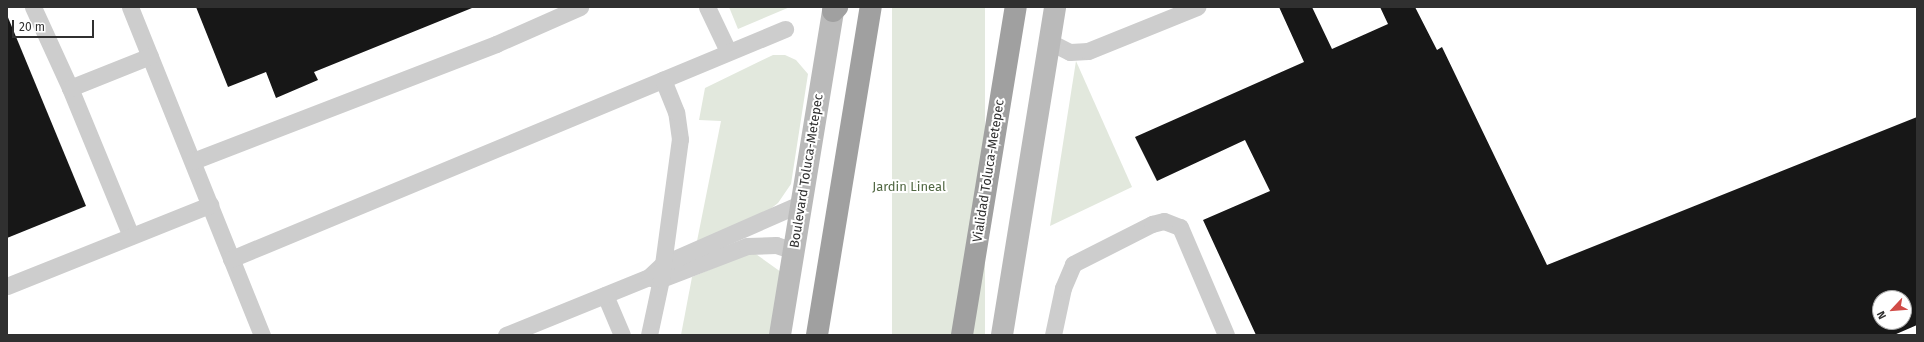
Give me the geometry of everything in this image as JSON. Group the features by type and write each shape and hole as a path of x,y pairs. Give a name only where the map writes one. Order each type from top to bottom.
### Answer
{"highway":[{"path":"817,335 871,7"},
{"name":"Vialidad Toluca-Metepec","path":"962,335 1016,7"}],"main road":[{"path":"1002,335 1055,7"},
{"name":"Boulevard Toluca-Metepec","path":"780,335 795,251 800,204 835,8"}],"lane":[{"path":"33,7 70,88 131,236"},
{"path":"130,7 194,161 231,259 262,335"},
{"path":"194,161 496,44 580,7"},
{"path":"707,7 728,51"},
{"path":"1050,42 1070,52 1088,50 1197,7"},
{"path":"231,259 663,80 728,51 785,29"},
{"path":"70,88 150,56"},
{"path":"649,335 657,273 680,139 676,112 663,80"},
{"path":"506,335 657,273 800,204"},
{"path":"7,286 210,205"},
{"path":"1053,335 1063,288 1074,264 1152,224 1164,222 1180,227 1226,335"},
{"path":"657,273 747,246 776,245 795,251"},
{"path":"605,295 622,335"}],"green space":[{"path":"729,7 790,7 738,29"},
{"name":"Jardin Lineal","path":"892,7 985,7 985,335 892,335"},
{"path":"773,55 785,55 796,60 808,74 791,184 778,203 764,214 697,241 721,121 699,120 705,88"},
{"path":"1076,61 1132,187 1050,226"},
{"path":"753,252 781,272 771,335 681,335 692,277"}],"building":[{"path":"196,7 472,8 314,72 318,80 276,98 266,72 228,87"},
{"path":"1279,7 1312,7 1332,49 1388,24 1380,7 1415,7 1437,50 1442,47 1547,265 1917,117 1917,325 1912,327 1912,290 1872,290 1872,330 1906,330 1894,335 1256,335 1203,220 1270,191 1245,140 1157,181 1135,137 1304,62"},
{"path":"7,15 86,206 7,238"}]}
